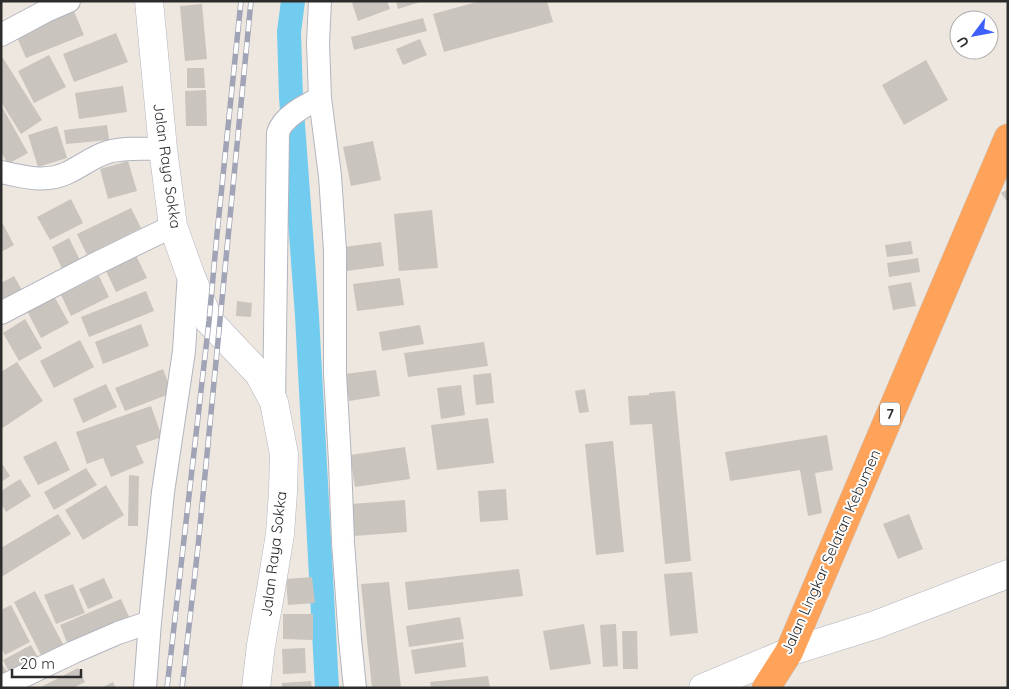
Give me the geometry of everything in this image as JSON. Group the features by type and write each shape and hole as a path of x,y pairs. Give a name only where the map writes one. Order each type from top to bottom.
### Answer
{"highway":[{"name":"Jalan Lingkar Selatan Kebumen","path":"766,688 789,652 1008,138"}],"main road":[{"name":"Jalan Raya Sokka","path":"148,1 173,226 209,321 259,374 274,402 284,454 280,534 261,645 256,688"},
{"path":"703,688 789,652 875,625 1008,574"}],"street":[{"path":"1,35 69,1"},
{"path":"320,1 314,101 330,176 334,240 334,373 343,542 355,688"},
{"path":"274,402 278,133 284,121 314,101"},
{"path":"1,172 27,178 54,177 65,174 94,157 110,152 126,149 163,149"},
{"path":"1,313 173,226"},
{"path":"145,688 163,492 184,351 189,271"},
{"path":"1,687 74,652 118,633 150,622"}],"building":[{"path":"357,1 387,1 390,9 358,21 352,3"},
{"path":"396,1 420,1 420,2 398,9"},
{"path":"480,1 547,1 553,22 444,52 433,14"},
{"path":"202,4 207,59 185,61 180,6"},
{"path":"73,9 84,35 26,58 15,33"},
{"path":"423,18 427,31 354,50 351,37"},
{"path":"116,33 128,62 74,82 63,54"},
{"path":"420,39 427,55 403,65 396,49"},
{"path":"49,55 66,87 34,103 18,71"},
{"path":"3,58 42,120 21,134 1,102 1,59"},
{"path":"926,60 948,100 904,125 882,85"},
{"path":"187,68 204,68 205,88 187,88"},
{"path":"123,86 127,112 79,119 75,93"},
{"path":"206,90 207,126 186,126 185,91"},
{"path":"1,105 28,153 8,164 1,152"},
{"path":"107,125 109,140 66,144 64,130"},
{"path":"57,126 67,158 38,167 28,135"},
{"path":"373,141 381,180 351,186 343,147"},
{"path":"128,161 137,191 108,199 100,169"},
{"path":"1008,189 1008,203 1001,193"},
{"path":"71,199 83,223 50,240 37,217"},
{"path":"131,208 141,228 87,255 77,234"},
{"path":"432,210 438,268 399,271 394,214"},
{"path":"3,224 14,245 1,252 1,225"},
{"path":"69,238 82,264 64,273 52,247"},
{"path":"911,241 913,254 887,257 885,245"},
{"path":"381,242 384,266 347,271 344,247"},
{"path":"133,249 147,278 116,292 102,263"},
{"path":"918,258 920,272 889,277 887,263"},
{"path":"14,276 23,292 1,303 1,283"},
{"path":"99,276 109,297 71,316 61,295"},
{"path":"400,278 404,305 357,311 353,284"},
{"path":"911,282 916,306 893,310 888,286"},
{"path":"146,291 154,311 89,337 81,317"},
{"path":"54,296 69,323 41,338 27,311"},
{"path":"237,301 252,303 251,317 236,316"},
{"path":"25,319 42,348 19,361 3,333"},
{"path":"141,324 149,346 103,364 95,342"},
{"path":"420,325 424,344 382,351 379,332"},
{"path":"80,340 94,367 54,388 40,361"},
{"path":"484,342 488,366 408,377 404,353"},
{"path":"17,362 43,401 1,429 1,372"},
{"path":"163,369 172,393 125,411 115,388"},
{"path":"376,370 380,396 349,401 345,374"},
{"path":"491,373 494,403 476,405 473,375"},
{"path":"106,384 117,407 83,423 73,399"},
{"path":"461,385 465,415 441,419 437,388"},
{"path":"585,389 589,412 579,413 575,391"},
{"path":"675,391 691,561 665,564 652,424 630,425 628,396"},
{"path":"151,406 162,437 136,446 144,463 111,477 103,458 87,464 76,432"},
{"path":"488,418 494,463 437,470 431,425"},
{"path":"827,435 833,470 815,473 822,513 808,516 800,470 730,481 725,452"},
{"path":"56,441 70,470 38,485 23,457"},
{"path":"613,441 624,552 596,555 585,444"},
{"path":"405,447 410,479 355,487 350,455"},
{"path":"1,462 10,476 1,482"},
{"path":"86,468 97,485 54,510 44,492"},
{"path":"129,475 139,476 138,526 128,526"},
{"path":"20,479 31,496 6,512 1,504 1,491"},
{"path":"106,485 124,515 83,540 65,510"},
{"path":"506,489 508,520 480,522 478,491"},
{"path":"405,500 407,532 354,536 351,504"},
{"path":"58,514 71,534 3,576 1,574 1,548"},
{"path":"909,514 923,549 898,559 883,524"},
{"path":"519,569 523,596 408,610 405,582"},
{"path":"692,572 698,633 670,636 664,574"},
{"path":"312,577 315,603 288,605 286,579"},
{"path":"104,578 113,598 88,609 79,589"},
{"path":"389,582 401,688 372,688 361,584"},
{"path":"73,584 85,613 56,624 44,595"},
{"path":"35,591 64,646 42,657 14,602"},
{"path":"121,599 130,619 68,645 60,625"},
{"path":"11,605 30,642 5,655 1,648 1,610"},
{"path":"283,614 313,614 313,640 283,639"},
{"path":"460,617 464,639 409,647 406,626"},
{"path":"584,624 591,664 550,670 543,631"},
{"path":"616,624 618,666 603,667 600,625"},
{"path":"622,631 637,631 638,669 623,669"},
{"path":"463,642 466,667 415,674 411,650"},
{"path":"31,645 39,659 10,674 3,660"},
{"path":"305,648 306,673 283,674 282,649"},
{"path":"1,663 7,672 1,676"},
{"path":"78,668 85,682 73,688 39,688"},
{"path":"488,676 490,688 431,688 430,682"},
{"path":"311,681 312,688 282,688 282,683"},
{"path":"113,682 116,688 101,688"}],"waterway":[{"path":"293,1 289,32 291,97 307,316 327,688"}],"railway":[{"path":"167,688 209,321 241,1"},
{"path":"182,688 198,547 251,1"}]}
